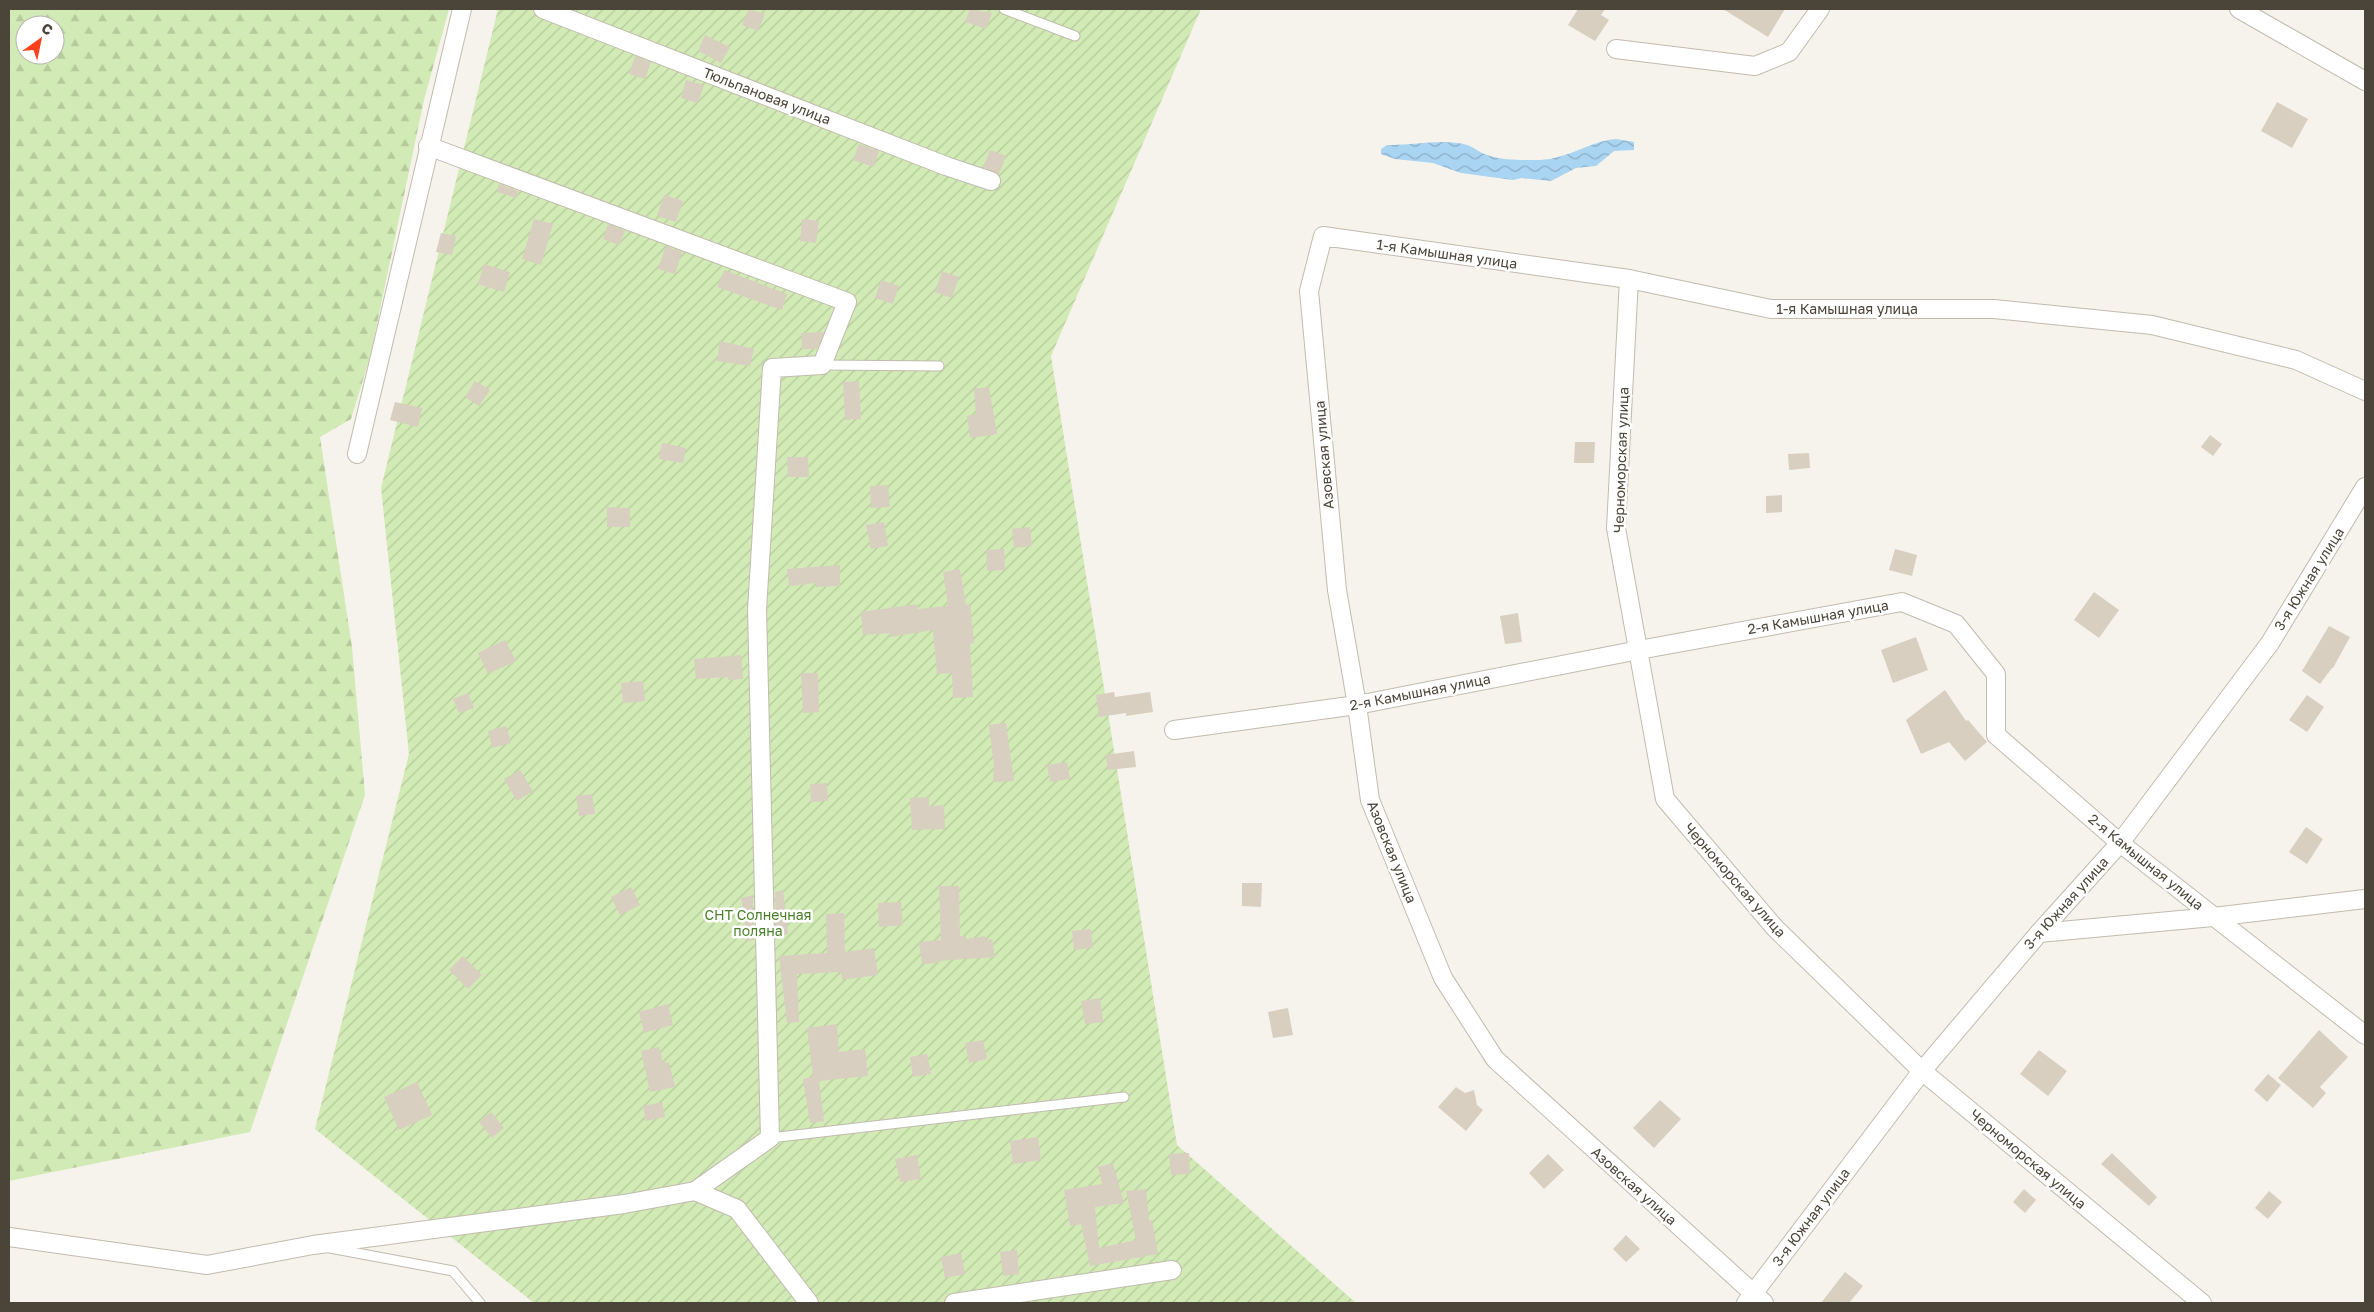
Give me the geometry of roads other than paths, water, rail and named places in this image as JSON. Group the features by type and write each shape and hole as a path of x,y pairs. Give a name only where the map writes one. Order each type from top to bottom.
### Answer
{"street":[{"path":"357,454 428,146 462,9"},
{"name":"Тюльпановая улица","path":"543,9 937,162 991,181"},
{"path":"1616,49 1755,66 1789,52 1820,9"},
{"path":"2239,9 2255,13 2365,81"},
{"path":"9,1237 207,1265 313,1245 624,1204 695,1191 770,1138 757,610 772,368 822,365 847,302 428,146"},
{"name":"1-я Камышная улица","path":"1323,236 1629,279 1771,309 1994,309 2152,325 2296,360 2365,391"},
{"name":"Азовская улица","path":"1323,236 1309,291 1337,590 1357,705 1370,800 1443,978 1495,1059 1754,1300"},
{"name":"Черноморская улица","path":"1629,279 1616,528 1665,799 1775,928 1922,1071 2202,1303"},
{"name":"3-я Южная улица","path":"1754,1300 1922,1071 2039,933 2120,843 2270,642 2365,488"},
{"name":"2-я Камышная улица","path":"1174,730 1357,705 1639,650 1902,602 1956,624 1996,674 1996,735 2120,843 2212,917 2365,1034"},
{"path":"2039,933 2212,917 2365,899"},
{"path":"695,1191 737,1209 809,1303"},
{"path":"954,1303 1172,1270"}],"lane":[{"path":"1004,9 1075,36"},
{"path":"822,365 939,366"},
{"path":"770,1138 1124,1097"},
{"path":"313,1245 453,1271 480,1303"}],"water":[{"path":"1616,139 1634,142 1634,150 1614,151 1596,166 1576,168 1551,181 1522,178 1513,180 1461,173 1433,163 1395,159 1381,154 1381,149 1387,145 1448,142 1467,145 1493,157 1514,160 1540,160 1560,157 1606,140"}],"park label":[{"name":"СНТ Солнечная поляна","path":"758,924"}]}
